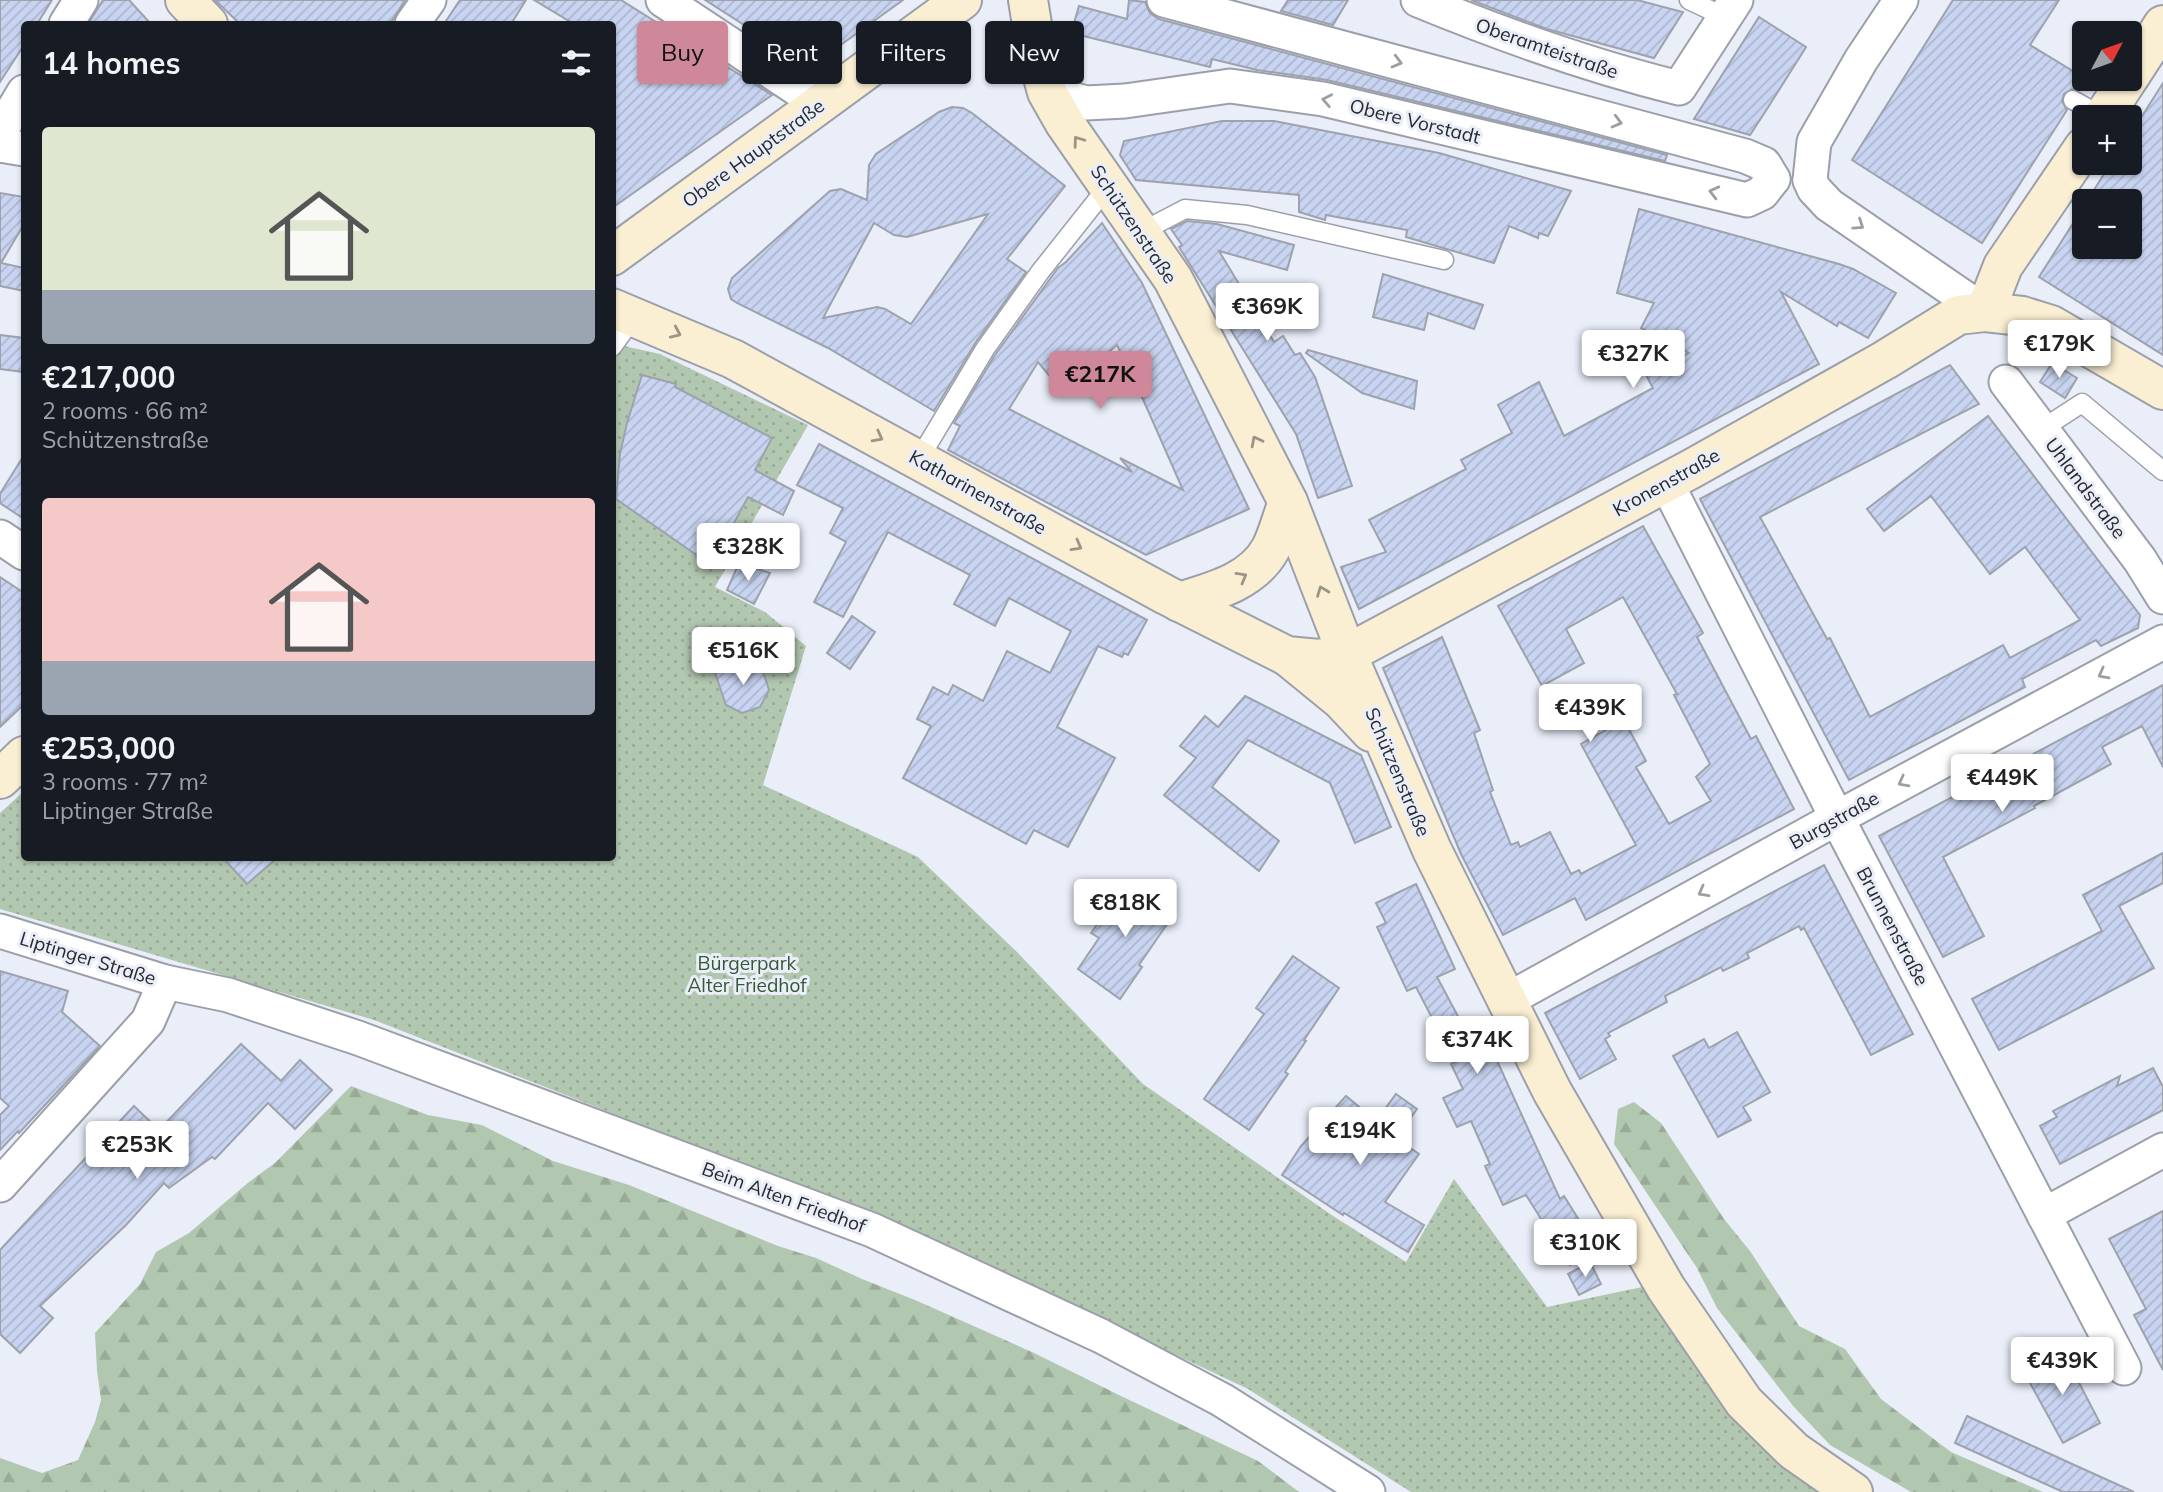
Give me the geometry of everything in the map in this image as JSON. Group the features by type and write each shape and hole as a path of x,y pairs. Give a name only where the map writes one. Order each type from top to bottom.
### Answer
{"street":[{"path":"68,21 81,0"},
{"path":"184,0 205,21"},
{"path":"414,21 429,0"},
{"name":"Obere Hauptstraße","path":"616,254 962,0"},
{"name":"Schützenstraße","path":"1028,0 1037,55 1047,92 1064,122 1172,279 1287,502 1347,654 1432,850 1552,1091 1666,1288 1744,1402 1794,1451 1853,1492"},
{"path":"1164,0 1745,156 1764,163 1773,179 1810,180"},
{"name":"Oberamteistraße","path":"1418,0 1488,29 1626,75 1679,88 1730,9"},
{"path":"1900,0 1861,60 1814,142 1810,180 1814,189 1829,205 1985,312 2003,266 2072,165"},
{"path":"674,3 799,90 816,108"},
{"path":"2142,57 2163,25"},
{"name":"Obere Vorstadt","path":"1047,92 1086,103 1125,101 1230,86 1323,99 1747,200 1762,193 1773,179"},
{"path":"2099,105 2114,91"},
{"path":"0,132 21,97"},
{"path":"0,145 21,148"},
{"name":"Kronenstraße","path":"1347,654 1666,482 1885,360 1958,315 1985,312 2022,316 2052,325 2163,390"},
{"name":"Katharinenstraße","path":"620,324 733,359 1179,602 1287,656 1319,659 1347,654"},
{"name":"Uhlandstraße","path":"2006,382 2042,429 2151,552 2163,597"},
{"name":"Brunnenstraße","path":"1666,482 2123,1368"},
{"path":"1179,602 1221,589 1251,573 1271,549 1287,502"},
{"path":"0,537 21,551"},
{"name":"Burgstraße","path":"1507,1000 2163,642"},
{"path":"1287,656 1341,700 1389,751"},
{"path":"0,779 21,759"},
{"name":"Liptinger Straße","path":"0,931 166,982 148,1021 0,1185"},
{"name":"Beim Alten Friedhof","path":"166,982 228,995 358,1038 872,1230 1113,1342 1222,1400 1368,1492"},
{"path":"2044,1215 2163,1150"}],"lane":[{"path":"1689,0 1730,9"},
{"path":"919,459 985,349 1040,272 1109,185"},
{"path":"1141,232 1185,209 1235,214 1444,261"},
{"path":"2042,429 2082,403 2163,471"}],"green space":[{"name":"Bürgerpark Alter Friedhof","path":"616,344 660,354 808,425 715,587 765,612 806,646 763,785 918,857 1017,952 1143,1084 1333,1216 1406,1262 1454,1179 1547,1307 1647,1286 1835,1492 1411,1492 1248,1389 916,1232 374,1020 0,909 0,813 21,794 21,861 616,861"},
{"path":"351,1086 428,1115 482,1125 553,1161 629,1185 915,1300 1032,1352 1258,1461 1299,1492 0,1492 0,1458 42,1473 78,1460 95,1422 101,1400 95,1333 140,1284 156,1252 189,1233 275,1163"},
{"path":"1634,1102 1661,1123 1799,1326 1845,1349 1881,1399 1951,1452 2043,1492 1911,1492 1830,1445 1794,1407 1717,1308 1697,1268 1614,1144 1618,1109"}],"building":[{"path":"0,0 52,0 39,21 21,21 21,50 0,82"},
{"path":"103,0 129,0 148,21 90,21"},
{"path":"215,0 405,0 392,21 237,21"},
{"path":"460,0 526,0 513,21 446,21"},
{"path":"534,0 621,0 654,21 637,21 637,84 728,84 728,67 742,76 742,84 755,84 772,95 616,205 616,21 569,21"},
{"path":"705,0 903,0 874,21 856,21 856,34 842,44 842,21 742,21 742,24"},
{"path":"1129,0 1145,2 1150,13 1159,19 1667,155 1665,161 1327,80 1257,70 1212,59 1210,67 1084,36 1084,21 1075,21 1079,6 1127,19"},
{"path":"1288,0 1348,0 1333,25 1281,11"},
{"path":"1471,0 1637,0 1683,12 1654,58 1547,29"},
{"path":"1953,0 2059,0 2030,45 2072,70 2072,89 2064,94 2062,101 2067,110 1982,243 1852,160"},
{"path":"1759,17 1806,47 1767,109 1750,135 1694,119"},
{"path":"2163,83 2163,355 2039,277 2072,225 2072,259 2142,259 2142,189 2095,189 2103,175 2142,175 2142,116"},
{"path":"952,107 963,108 972,113 1065,186 1007,259 1026,272 976,342 934,411 828,348 737,303 731,299 728,289 732,278 830,191 841,189 867,200 869,165 876,154 939,112","holes":["988,214 911,324 877,307 823,318 874,223 894,235 907,237"]},
{"path":"1222,121 1274,121 1439,153 1571,191 1548,236 1539,233 1538,238 1509,226 1494,263 1406,237 1407,230 1326,215 1325,220 1299,212 1299,195 1136,180 1120,155 1124,141"},
{"path":"0,193 21,196 21,229 1,263 21,267 21,290 0,286"},
{"path":"1639,209 1839,264 1896,293 1868,338 1839,322 1837,326 1781,292 1819,364 1359,609 1341,567 1386,552 1369,520 1466,469 1461,460 1512,433 1498,405 1539,382 1564,436 1653,388 1646,375 1689,353 1641,328 1654,303 1617,293"},
{"path":"1187,221 1217,224 1294,245 1287,270 1219,251 1274,342 1283,336 1295,355 1300,353 1315,377 1352,486 1318,498 1296,434 1179,247 1182,245 1171,229"},
{"path":"1102,223 1142,283 1249,509 1146,555 948,450 960,426 954,423 995,355 1058,268","holes":["1117,345 1183,490 1120,458 1132,472 1009,409 1038,362 1062,391"]},
{"path":"1383,274 1483,305 1474,329 1428,313 1424,330 1373,317"},
{"path":"0,335 21,338 21,372 0,369"},
{"path":"1308,350 1417,381 1414,409 1362,393 1306,353"},
{"path":"2052,363 2077,378 2065,398 2040,382"},
{"path":"1950,365 1979,404 1760,517 1827,639 1830,638 1870,717 2003,645 2010,658 2080,620 2025,547 1990,574 1931,496 1884,531 1867,509 1988,416 2140,615 2138,628 2101,646 2096,640 2022,679 2025,687 1849,780 1700,499"},
{"path":"642,375 676,384 675,387 772,438 755,470 794,491 783,515 748,497 711,565 616,499 620,454"},
{"path":"819,444 1147,620 1128,655 1124,653 1122,657 1098,646 1057,727 1115,758 1068,847 1034,830 1026,844 903,778 931,726 917,719 933,687 948,695 953,685 983,701 1007,651 1050,673 1071,631 1009,598 995,626 954,604 970,575 888,532 843,617 814,602 846,542 830,533 843,508 797,485"},
{"path":"21,460 21,517 0,503 0,494"},
{"path":"1643,526 1703,633 1697,637 1751,739 1756,736 1794,809 1586,920 1575,898 1503,935 1461,854 1383,668 1442,637 1480,730 1474,733 1493,790 1490,792 1511,845 1518,842 1520,847 1550,832 1571,874 1579,870 1581,874 1636,845 1581,744 1624,720 1646,761 1636,767 1669,824 1711,801 1696,777 1710,764 1674,695 1677,694 1623,597 1566,629 1584,663 1542,686 1498,606"},
{"path":"739,563 770,573 754,604 727,590"},
{"path":"0,577 21,591 21,707 0,727"},
{"path":"852,616 875,632 850,669 827,653"},
{"path":"745,663 763,672 769,690 760,707 742,713 726,705 715,673"},
{"path":"2163,685 2163,767 2142,726 2102,747 2111,764 1943,857 1984,936 1943,957 1879,836"},
{"path":"1245,696 1361,755 1391,827 1355,843 1330,783 1248,740 1212,787 1279,841 1259,871 1164,795 1196,758 1180,746 1205,716 1218,727"},
{"path":"2163,853 2163,883 2119,906 2154,968 1999,1050 1972,999 2102,931 2083,895"},
{"path":"226,861 274,861 247,884"},
{"path":"1824,865 1913,1034 1871,1055 1804,928 1801,930 1799,926 1747,953 1749,958 1723,971 1721,967 1665,996 1667,1002 1608,1033 1610,1036 1605,1039 1616,1059 1580,1079 1545,1013"},
{"path":"1128,881 1174,914 1139,965 1142,967 1120,999 1078,969 1099,938 1091,933"},
{"path":"1416,884 1455,969 1437,977 1476,1050 1489,1043 1560,1199 1564,1196 1597,1249 1570,1265 1526,1195 1503,1205 1485,1166 1490,1164 1471,1121 1457,1127 1443,1098 1463,1089 1451,1064 1455,1062 1416,987 1407,991 1377,927 1386,923 1376,903"},
{"path":"1293,956 1339,988 1285,1072 1288,1074 1249,1130 1204,1099 1264,1014 1256,1008"},
{"path":"0,971 68,991 62,1012 100,1046 0,1150 0,1115 9,1106 0,1098"},
{"path":"1737,1032 1770,1092 1743,1107 1751,1120 1718,1137 1673,1056 1704,1039 1709,1048"},
{"path":"241,1044 281,1081 300,1060 332,1090 295,1129 268,1103 215,1159 212,1157 169,1188 164,1183 126,1225 40,1306 53,1318 20,1353 0,1334 0,1250 134,1106 159,1130"},
{"path":"2153,1068 2163,1087 2163,1110 2060,1164 2040,1126 2057,1117 2053,1111 2120,1076 2117,1086"},
{"path":"1396,1094 1417,1109 1396,1138 1419,1154 1385,1202 1424,1225 1408,1252 1344,1213 1343,1215 1282,1175 1301,1146 1346,1096 1376,1121"},
{"path":"2163,1211 2163,1370 2134,1315 2146,1309 2109,1239"},
{"path":"1590,1262 1601,1284 1579,1295 1568,1274"},
{"path":"2063,1352 2100,1423 2063,1443 2024,1372"},
{"path":"1967,1416 2134,1492 2063,1492 1955,1443"}]}
